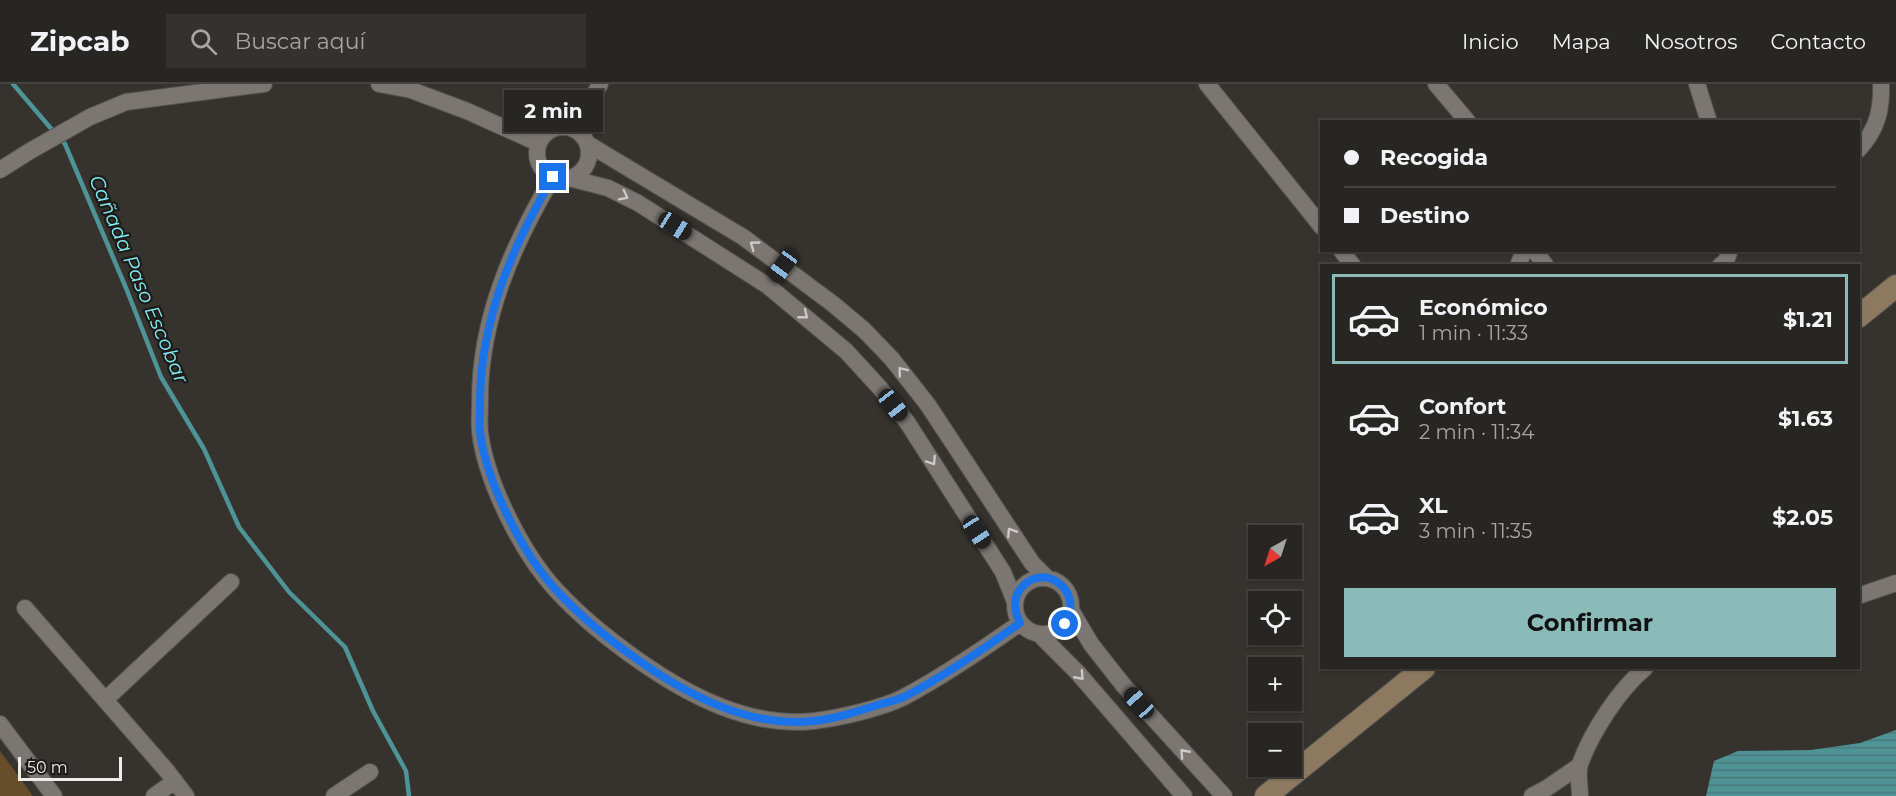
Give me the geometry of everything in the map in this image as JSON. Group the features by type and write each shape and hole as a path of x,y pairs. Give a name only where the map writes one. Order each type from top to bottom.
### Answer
{"street":[{"path":"0,170 90,117 126,102 264,84"},
{"path":"379,84 411,90 476,114 538,143"},
{"path":"575,130 600,84"},
{"path":"1207,84 1320,225"},
{"path":"1436,84 1466,120"},
{"path":"1697,84 1707,120"},
{"path":"1860,148 1869,138 1882,106 1881,84"},
{"path":"1039,634 1054,632 1065,624 1071,610 1066,589 1047,578 1032,563 928,405 892,359 864,330 743,237 588,144 580,133 567,127 558,127 543,136 538,143 538,159 546,173 608,188 638,203 768,286 846,351 907,422 1003,572 1015,602 1020,623 1039,634 1078,673 1184,796"},
{"path":"588,144 586,165 576,176 561,178 530,216 511,258 494,303 483,351 479,387 480,432 489,471 506,513 554,588 590,623 661,677 695,696 736,712 777,722 814,721 849,715 902,698 962,662 1020,623"},
{"path":"768,286 783,266"},
{"path":"1860,315 1896,286"},
{"path":"907,422 928,405"},
{"path":"1015,602 1017,595 1026,584 1032,580 1047,578"},
{"path":"105,700 231,582"},
{"path":"1860,595 1896,583"},
{"path":"25,608 186,796"},
{"path":"1071,610 1091,644 1124,686 1224,796"},
{"path":"1266,796 1423,669"},
{"path":"1580,796 1579,766 1600,724 1629,681 1644,669"},
{"path":"0,724 54,796"},
{"path":"1532,796 1579,766"},
{"path":"334,796 370,772"},
{"path":"154,796 175,781"}],"shaded area":[{"path":"0,751 33,796 0,796"}],"water":[{"path":"1896,730 1896,796 1706,796 1714,761 1738,751 1811,750 1860,743"}],"waterway":[{"name":"Cañada Paso Escobar","path":"13,84 54,132"},
{"name":"Cañada Paso Escobar","path":"60,138 65,144 126,288 161,377 204,449 239,527 289,592 345,647 373,711 406,771 409,796"}],"route":[{"path":"553,177 530,216 494,303 483,351 479,387 480,432 489,471 506,513 522,542 554,588 590,623 661,677 695,696 736,712 777,722 814,721 849,715 902,698 962,662 1020,623 1015,602 1021,589 1032,580 1047,578 1066,589 1071,610 1065,624"}]}
